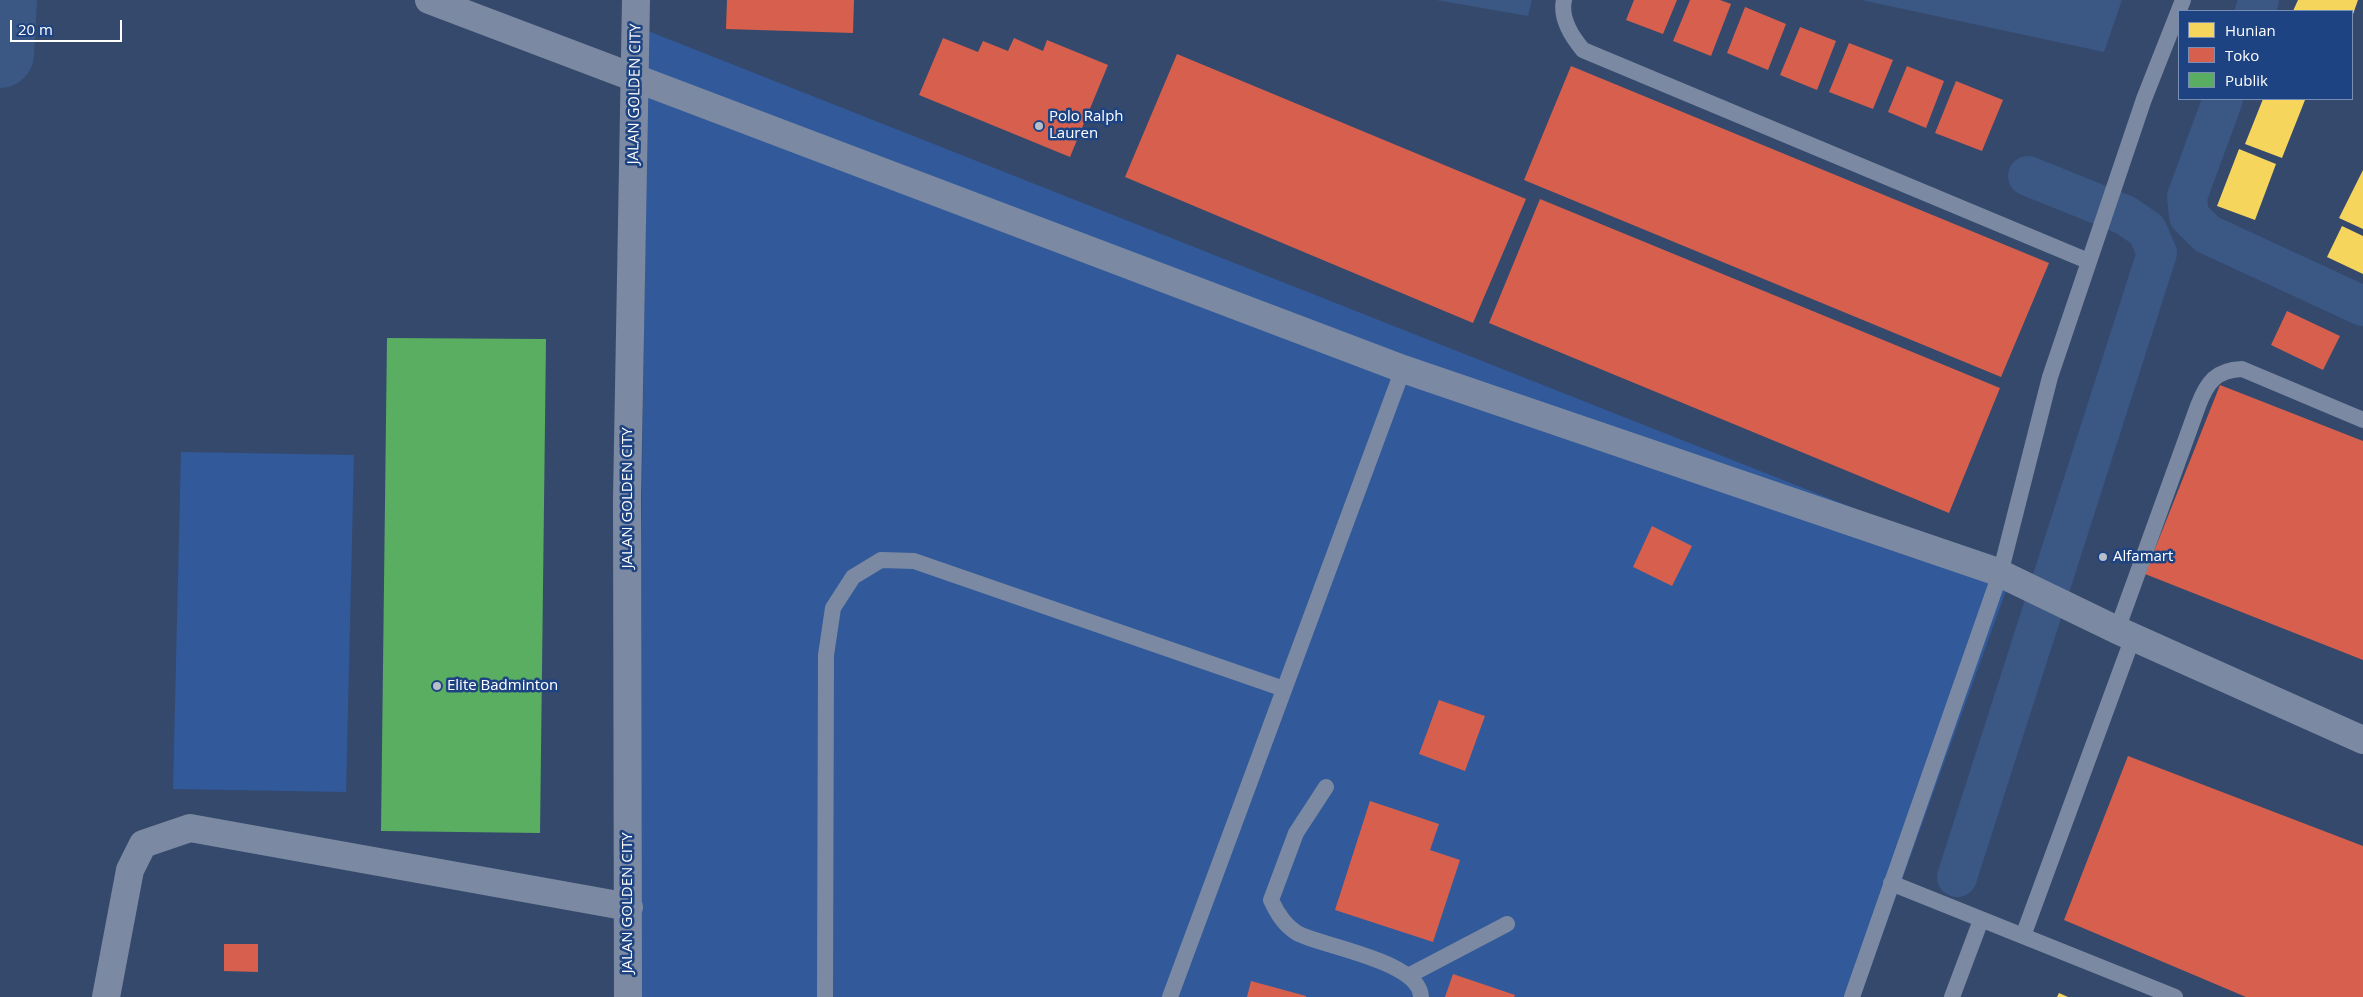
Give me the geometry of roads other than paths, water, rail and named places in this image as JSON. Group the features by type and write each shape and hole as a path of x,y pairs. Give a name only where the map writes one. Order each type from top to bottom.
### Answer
{"street":[{"path":"429,0 1403,368 2000,574 2116,629 2363,740"},
{"name":"JALAN GOLDEN CITY","path":"628,997 627,500 636,0"},
{"path":"106,997 130,870 143,844 190,828 629,907"}],"lane":[{"path":"1564,0 1563,6 1570,34 1582,50 2090,258"},
{"path":"1852,997 2000,574 2050,377 2144,99 2178,13"},
{"path":"1170,997 1403,368"},
{"path":"2023,936 2116,629 2200,400 2212,379 2227,370 2242,369 2363,420"},
{"path":"825,997 826,655 833,608 853,577 881,560 914,561 1284,689"},
{"path":"1326,787 1296,833 1271,900 1279,917 1296,933 1386,964 1408,976 1421,991 1421,997"},
{"path":"1891,884 2175,997"},
{"path":"1952,997 1981,920"},
{"path":"1408,976 1506,924"}],"waterway":[{"path":"0,54 3,0"},
{"path":"2255,10 2259,0"},
{"path":"2223,100 2187,197 2189,216 2207,234 2363,306"},
{"path":"1957,877 2157,253 2147,230 2125,215 2028,176"}],"place":[{"name":"Polo Ralph Lauren","path":"1039,126"},
{"name":"Alfamart","path":"2103,557"},
{"name":"Elite Badminton","path":"437,686"}]}
